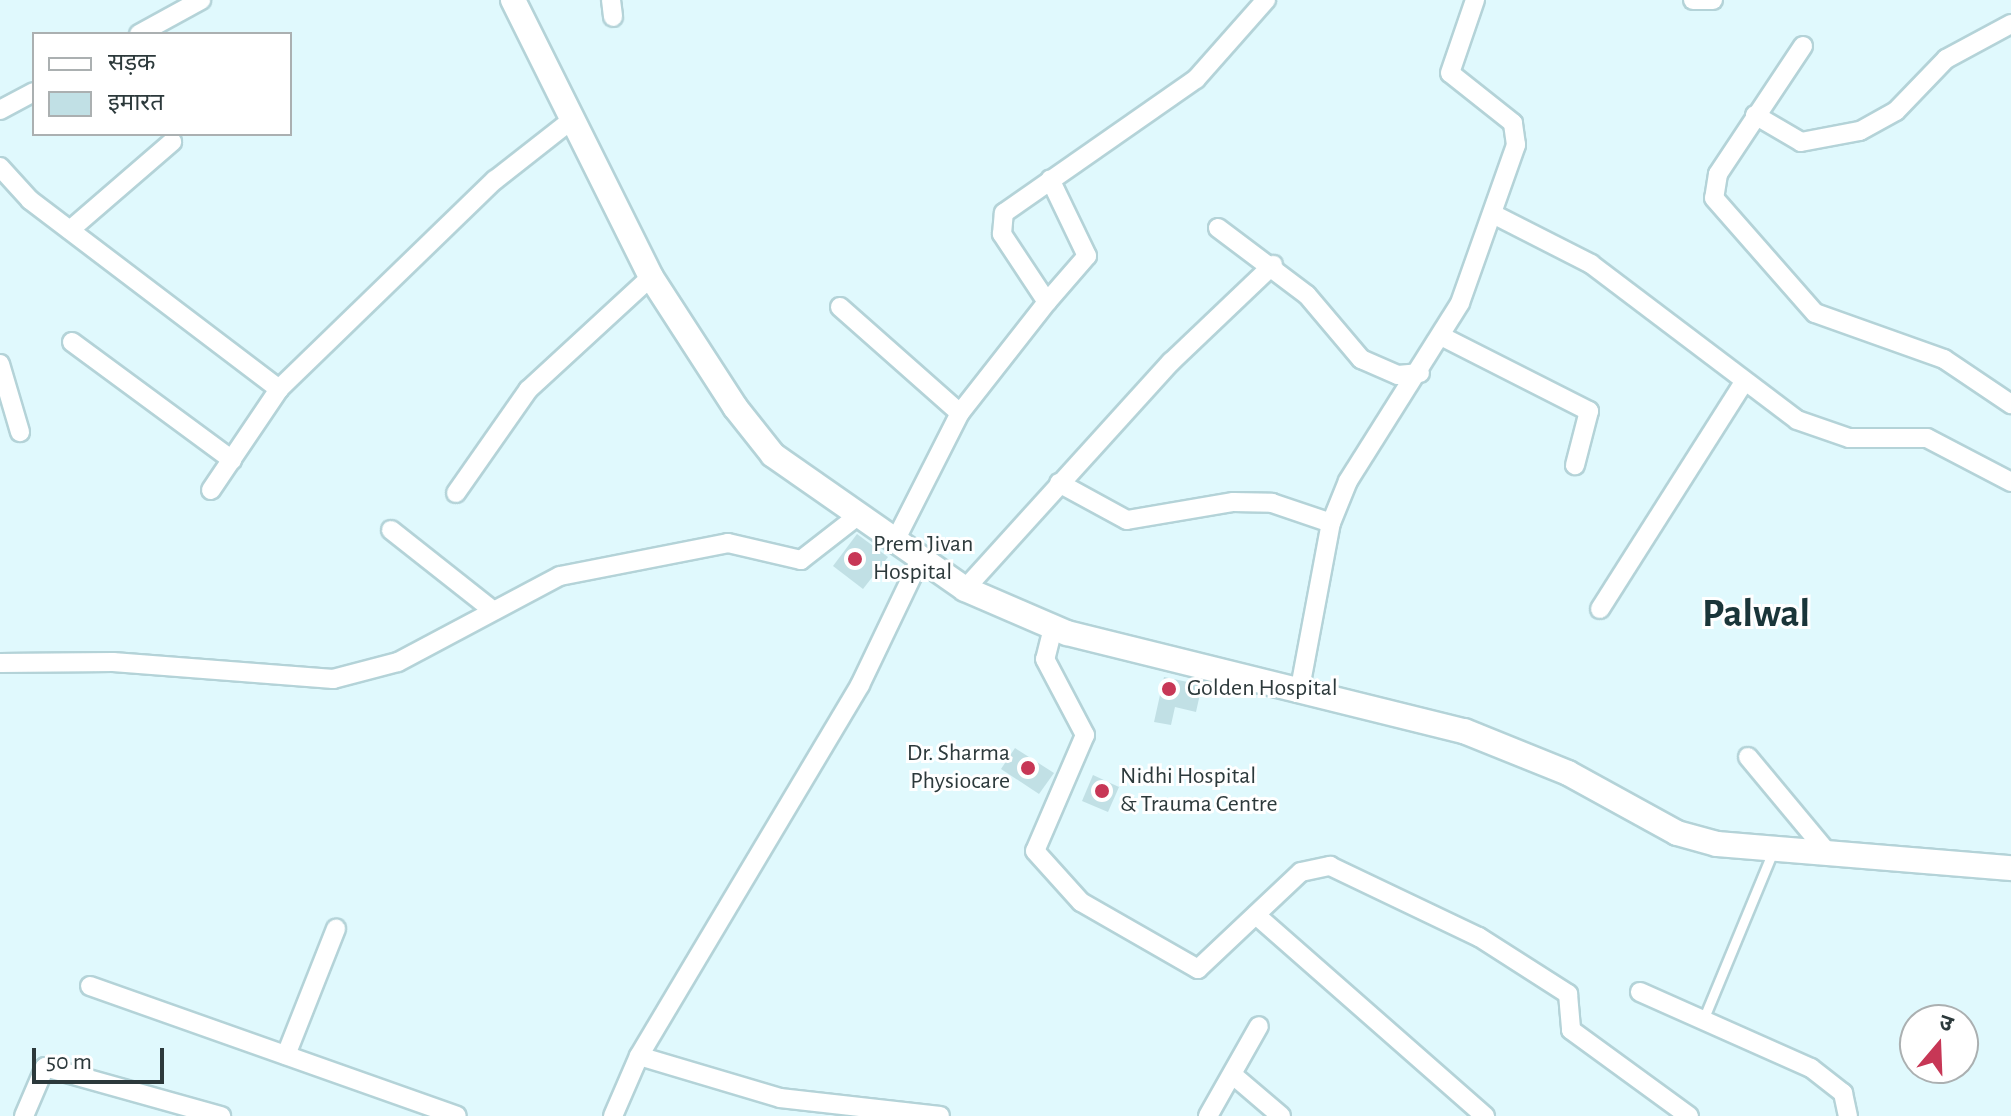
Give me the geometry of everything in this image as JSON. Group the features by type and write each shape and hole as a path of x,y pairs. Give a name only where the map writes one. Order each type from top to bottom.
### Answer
{"main road":[{"path":"513,0 651,277 773,455 855,518 965,589 1053,628 1464,731 1568,773 1677,833 1774,848 2011,868"}],"street":[{"path":"143,32 201,0"},
{"path":"1047,302 1000,225 1011,205 1196,79 1266,0"},
{"path":"1300,688 1331,523 1348,481 1441,336 1495,215 1516,145 1513,123 1454,78 1448,64 1475,0"},
{"path":"1693,0 1713,0"},
{"path":"1755,115 1801,142 1860,131 1896,111 1946,59 2011,24"},
{"path":"1803,46 1715,179 1714,198 1799,300 1829,322 1944,359 2011,404"},
{"path":"0,110 32,93"},
{"path":"211,490 279,389 495,180 574,118"},
{"path":"70,230 172,142"},
{"path":"0,167 70,230 279,389"},
{"path":"894,543 960,413 1087,256 1050,179"},
{"path":"1495,215 1591,264 1744,382 1823,432 1927,438 2011,482"},
{"path":"1218,228 1273,265 1361,359 1398,375 1420,373"},
{"path":"965,589 1059,483 1273,265"},
{"path":"456,493 528,390 651,277"},
{"path":"840,307 960,413"},
{"path":"1441,336 1589,411 1575,465"},
{"path":"72,342 232,460"},
{"path":"0,364 20,432"},
{"path":"1600,609 1744,382"},
{"path":"1059,483 1127,520 1233,502 1284,506 1331,523"},
{"path":"0,663 113,662 333,679 398,662 491,609 560,576 728,543 801,560 855,518"},
{"path":"391,530 491,609"},
{"path":"613,1116 639,1056 860,685 919,562"},
{"path":"1053,628 1045,659 1085,735 1036,839 1036,858 1081,902 1189,968 1206,964 1301,872 1339,870 1479,937 1568,994 1571,1030 1682,1115"},
{"path":"1748,757 1828,853"},
{"path":"1256,915 1485,1116"},
{"path":"286,1055 336,929"},
{"path":"90,986 457,1116"},
{"path":"1640,992 1827,1078 1843,1093 1848,1116"},
{"path":"1208,1116 1259,1026"},
{"path":"639,1056 780,1098 940,1116"},
{"path":"24,1116 45,1067 221,1116"},
{"path":"1233,1075 1281,1116"},
{"path":"773,1116 780,1098"}],"lane":[{"path":"1703,1020 1774,848"}],"building":[{"path":"857,534 888,557 863,589 833,566"},
{"path":"1164,677 1202,685 1196,712 1175,707 1171,725 1154,722"},
{"path":"1015,748 1054,773 1039,794 1001,769"},
{"path":"1093,775 1119,787 1108,812 1082,801"}],"place":[{"name":"Prem Jivan Hospital","path":"855,559"},
{"name":"Golden Hospital","path":"1169,689"},
{"name":"Dr. Sharma Physiocare","path":"1028,768"},
{"name":"Nidhi Hospital & Trauma Centre","path":"1102,791"}],"district":[{"name":"Palwal","path":"1756,614"}]}
